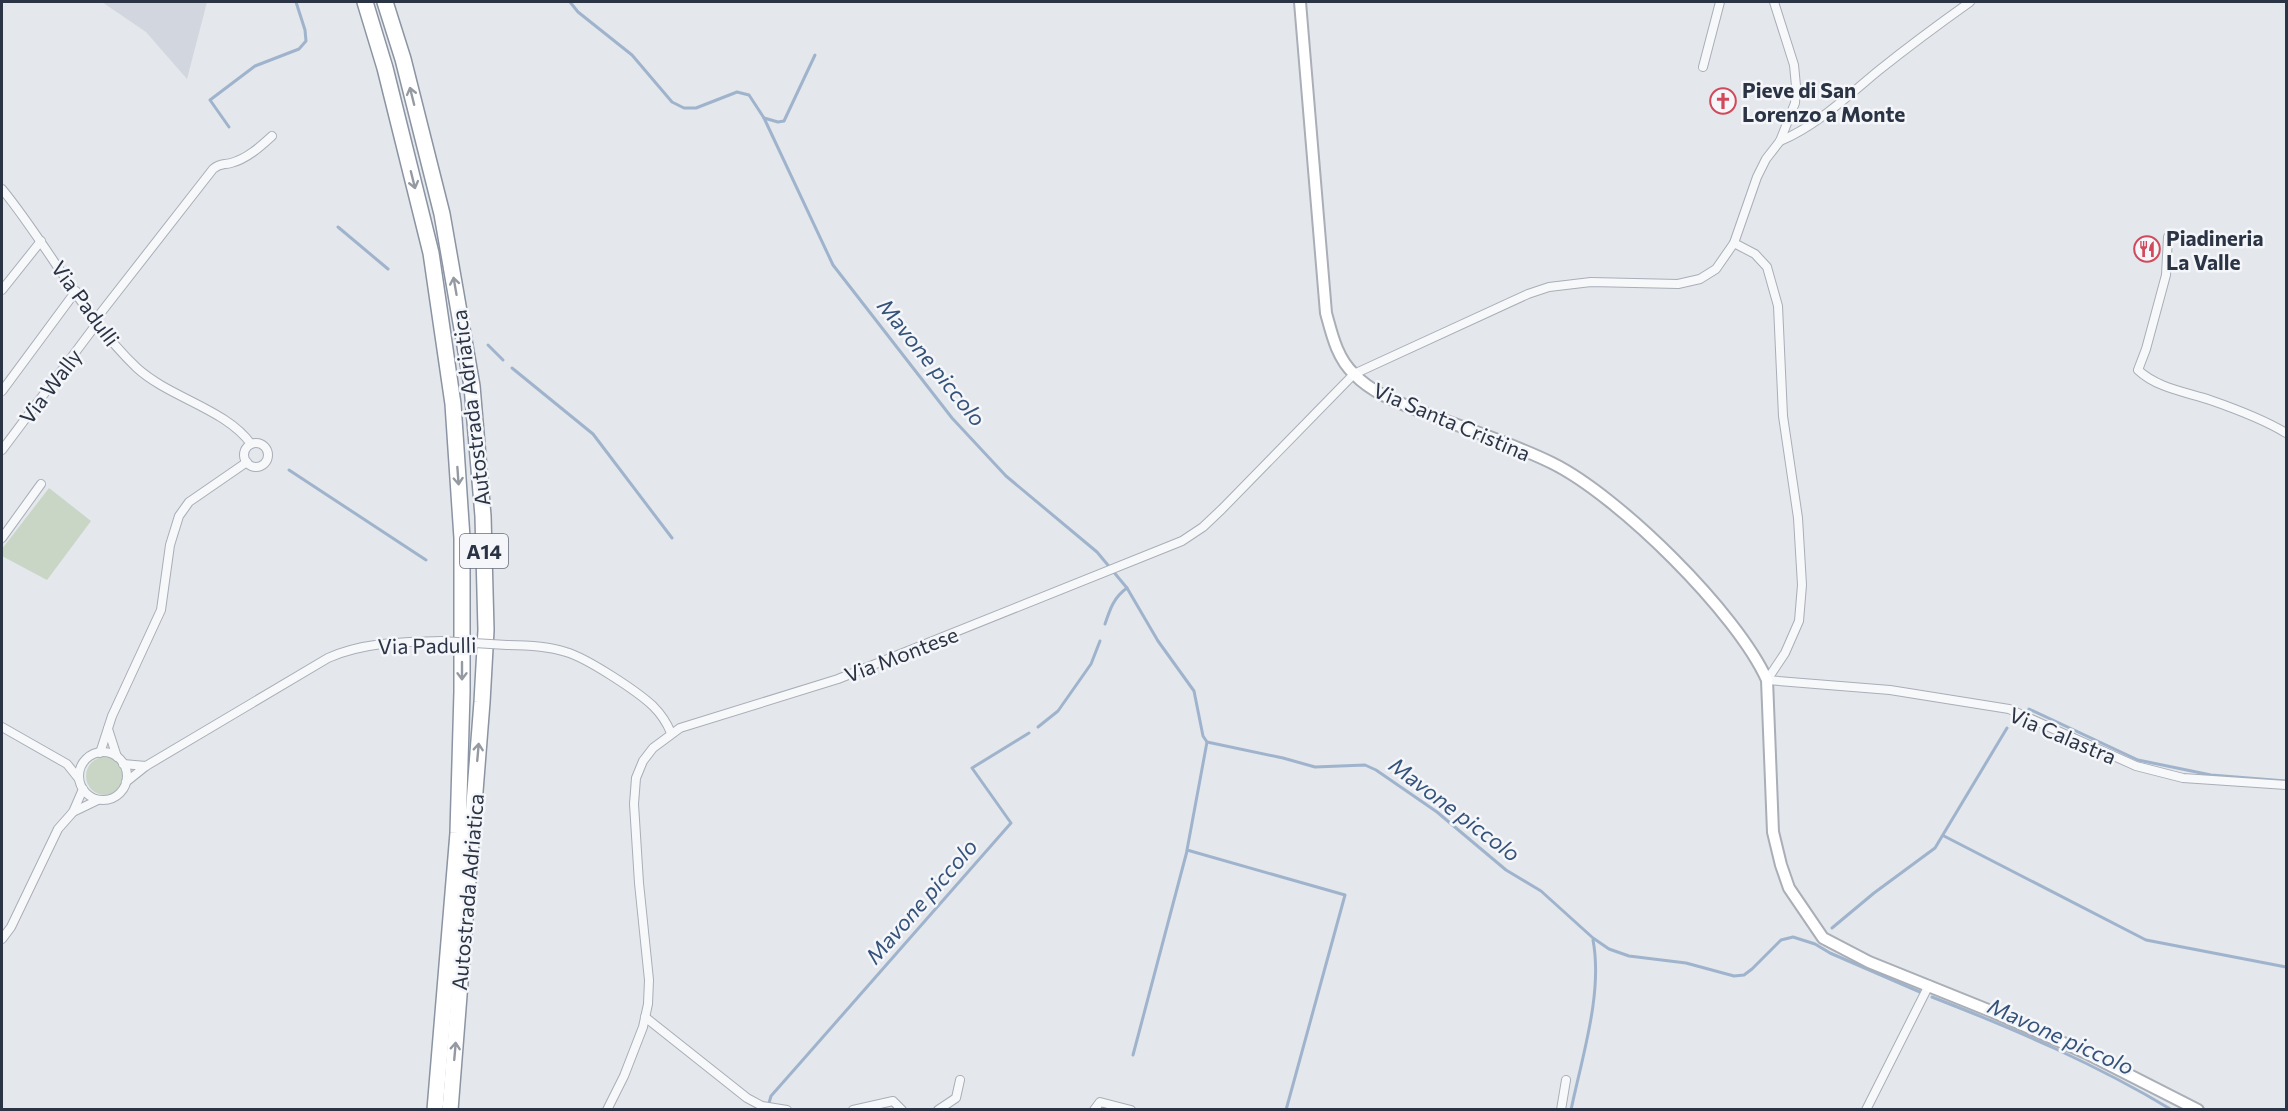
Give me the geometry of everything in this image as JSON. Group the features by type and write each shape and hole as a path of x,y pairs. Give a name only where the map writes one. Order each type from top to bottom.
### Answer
{"highway":[{"name":"Autostrada Adriatica","path":"365,2 386,68 431,253 453,404 462,538 462,692 458,833 435,1110"},
{"name":"Autostrada Adriatica","path":"385,2 403,59 442,214 472,386 483,516 486,630 484,678 450,1110"}],"street":[{"name":"Via Santa Cristina","path":"1300,2 1326,313 1334,344 1344,363 1368,386 1398,402 1551,462 1585,482 1663,550 1703,591 1759,663 1767,680 1773,832 1781,865 1790,888 1823,938 1861,958 2086,1053 2198,1110"},
{"path":"1703,67 1720,2"},
{"path":"1354,374 1528,294 1549,287 1591,282 1678,284 1700,279 1716,269 1734,243 1757,177 1766,159 1780,141 1795,104 1794,64 1774,2"},
{"path":"1780,141 1791,136 1839,102 1900,53 1970,2"},
{"name":"Via Wally","path":"2,450 97,320 213,169 219,164 230,163 258,149 272,136"},
{"name":"Via Padulli","path":"2,189 97,320 138,369 159,384 232,426 251,444 258,443 264,446 268,457 265,462 260,466 253,466 247,462"},
{"path":"2168,237 2166,275 2138,370 2150,381 2213,401 2271,424 2286,433"},
{"name":"Via Padulli","path":"2,290 41,241"},
{"path":"1734,243 1755,254 1767,267 1778,306 1783,416 1798,518 1802,585 1799,621 1785,654 1767,680"},
{"path":"2,391 76,291"},
{"name":"Via Montese","path":"607,1110 624,1076 645,1017 649,980 636,852 635,795 636,778 643,761 653,748 680,728 838,679 1182,541 1203,527 1354,374"},
{"path":"100,753 112,716 161,610 170,545 179,516 189,502 247,462 244,454 251,444"},
{"path":"2,538 41,484"},
{"name":"Via Padulli","path":"126,782 146,766 308,668 341,652 393,642 441,641 540,645 568,652 597,668 653,706 667,723 671,733"},
{"name":"Via Calastra","path":"1767,680 1890,690 2009,709 2136,766 2183,778 2286,785"},
{"path":"2,727 67,764 79,780 82,789 98,800"},
{"path":"73,812 98,800 112,799 124,789 127,776 123,764 117,757 108,729"},
{"path":"79,780 81,767 88,757 106,752 117,757"},
{"path":"67,764 84,762"},
{"path":"123,764 146,766"},
{"path":"2,939 11,927 58,829 73,812 82,789"},
{"path":"1866,1110 1929,985"},
{"path":"645,1017 747,1098 762,1107 787,1110"},
{"path":"938,1110 956,1098 960,1080"},
{"path":"1561,1110 1566,1080"},
{"path":"853,1110 893,1101 902,1110"},
{"path":"1094,1110 1101,1102 1131,1110"}],"shaded area":[{"path":"102,2 207,2 187,79 146,32"}],"green space":[{"path":"49,488 91,521 47,580 2,556 2,549"},
{"path":"105,757 119,762 124,776 119,790 105,795 91,790 86,776 91,762"}],"waterway":[{"name":"Mavone piccolo","path":"229,127 210,100 255,66 299,49 306,41 296,2"},
{"name":"Mavone piccolo","path":"570,2 578,12 632,55 672,102 684,108 696,108 737,92 749,95 764,118 833,265 952,418 1006,476 1097,552 1127,588 1158,641 1194,691 1203,736 1207,742 1315,767 1365,765 1376,770 1437,812 1506,870 1541,891 1593,938 1609,949 1629,956 1686,963 1734,976 1744,975 1781,940 1793,937 1815,944 1830,953 1920,992"},
{"name":"Mavone piccolo","path":"764,118 778,122 784,121 815,55"},
{"name":"Mavone piccolo","path":"338,227 388,269"},
{"name":"Mavone piccolo","path":"488,345 503,360"},
{"name":"Mavone piccolo","path":"512,368 593,434 672,538"},
{"name":"Mavone piccolo","path":"289,470 426,560"},
{"name":"Mavone piccolo","path":"1105,624 1116,599 1127,588"},
{"name":"Mavone piccolo","path":"1038,727 1058,711 1091,664 1100,641"},
{"path":"2029,709 2138,760 2211,775 2286,781"},
{"path":"1832,928 1874,893 1935,848 2007,728"},
{"name":"Mavone piccolo","path":"769,1103 771,1096 1011,823 972,768 1029,733"},
{"name":"Mavone piccolo","path":"1207,742 1187,850 1345,895 1286,1110"},
{"path":"1944,836 2146,940 2286,967"},
{"name":"Mavone piccolo","path":"1133,1055 1187,851"},
{"name":"Mavone piccolo","path":"1571,1110 1593,1003 1595,981 1593,940"},
{"name":"Mavone piccolo","path":"1932,997 2054,1048 2114,1077 2172,1110"}],"place":[{"name":"Pieve di San Lorenzo a Monte","path":"1723,101"},
{"name":"Piadineria La Valle","path":"2147,249"}]}
